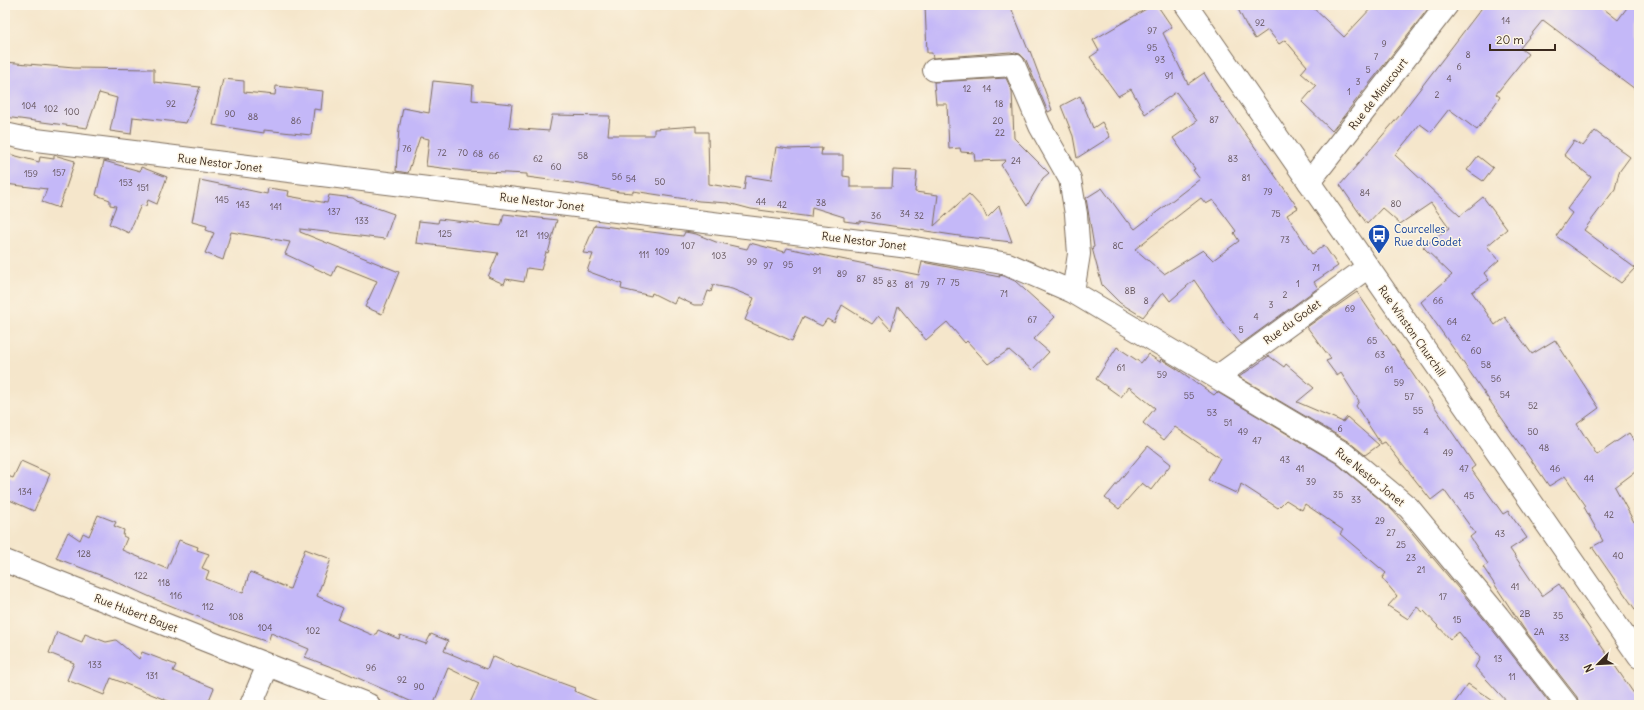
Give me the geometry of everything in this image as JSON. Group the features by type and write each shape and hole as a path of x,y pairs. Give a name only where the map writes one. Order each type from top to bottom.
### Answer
{"street":[{"name":"Rue Winston Churchill","path":"1186,5 1639,657"},
{"name":"Rue de Miaucourt","path":"1309,182 1447,5"},
{"path":"934,70 1014,65 1040,126 1070,179 1076,214 1079,254 1073,292"},
{"name":"Rue Nestor Jonet","path":"5,134 44,141 909,246 1008,264 1073,292 1343,453 1409,508 1498,616 1567,705"},
{"name":"Rue du Godet","path":"1217,377 1368,266"},
{"name":"Rue Hubert Bayet","path":"5,561 368,705"},
{"path":"251,705 268,665"}],"building":[{"path":"925,5 1010,5 1029,52 1030,51 1052,110 1048,112 1026,60 1020,54 1010,52 933,58 932,53 927,53"},
{"path":"1153,5 1157,5 1172,27 1163,33 1188,84 1204,73 1222,103 1223,102 1298,208 1287,215 1312,254 1324,245 1338,266 1314,282 1318,288 1241,344 1225,325 1194,280 1170,301 1163,292 1143,317 1120,303 1102,285 1092,248 1094,247 1086,198 1102,188 1127,222 1128,221 1135,229 1200,179 1193,170 1195,169 1173,138 1197,121 1176,92 1145,114 1131,89 1118,96 1090,57 1099,51 1093,40","holes":["1201,198 1206,204 1213,200 1236,231 1234,233 1239,241 1213,260 1203,250 1164,274 1135,249"]},
{"path":"1236,5 1310,5 1344,37 1374,5 1431,5 1332,131 1302,102 1316,86 1301,73 1307,66 1285,40 1279,44 1268,30 1255,39"},
{"path":"1484,5 1599,5 1618,20 1629,5 1639,5 1639,92 1543,20 1520,48 1528,54 1496,94 1500,97 1477,130 1449,109 1431,132 1420,124 1395,155 1460,216 1483,197 1507,229 1487,246 1499,260 1484,273 1489,280 1472,292 1495,325 1505,317 1532,354 1555,340 1599,408 1577,424 1597,455 1629,433 1639,447 1639,469 1615,487 1634,522 1639,519 1639,615 1592,547 1603,541 1584,507 1586,506 1565,476 1549,486 1421,302 1452,275 1423,247 1449,228 1431,203 1400,224 1382,208 1367,224 1340,185 1400,115"},
{"path":"5,62 74,68 154,69 154,82 200,87 186,123 133,117 131,134 110,131 117,98 99,93 87,128 5,117"},
{"path":"1006,78 1012,91 1014,138 1049,173 1043,178 1027,206 1001,165 1006,160 975,161 974,153 961,152 960,148 949,149 947,104 936,104 934,82"},
{"path":"223,79 244,81 244,92 275,95 276,86 323,91 321,110 314,109 311,135 264,130 264,133 213,125"},
{"path":"433,81 473,85 472,100 512,104 509,128 549,131 552,115 610,116 608,135 654,135 654,129 696,126 696,132 708,132 709,184 744,190 746,176 771,180 776,147 789,149 822,148 821,155 843,155 843,176 850,177 850,187 892,187 893,170 917,171 915,192 938,195 934,226 969,194 983,209 987,218 999,206 1012,242 966,237 859,221 859,223 844,221 844,217 812,207 811,217 751,209 728,203 699,201 633,191 633,193 619,192 586,185 527,177 527,174 465,171 426,166 429,139 420,137 408,173 396,171 399,129 403,108 429,113"},
{"path":"1080,96 1093,128 1102,122 1110,137 1077,158 1073,136 1061,106"},
{"path":"1595,131 1630,157 1619,172 1615,189 1584,230 1635,268 1621,283 1556,236 1572,213 1567,209 1591,177 1564,155 1574,141 1583,146"},
{"path":"5,153 39,162 40,157 54,159 54,155 75,161 59,208 42,202 47,189 5,184"},
{"path":"1478,156 1493,168 1483,181 1467,170"},
{"path":"104,161 140,171 141,167 167,177 157,204 148,200 146,206 141,205 129,233 109,224 116,206 110,205 110,200 96,195"},
{"path":"200,180 267,194 268,188 289,191 288,196 327,203 329,195 353,198 357,201 394,214 385,239 300,229 300,232 399,272 382,314 365,307 377,281 337,265 332,276 285,254 290,242 231,232 223,260 205,253 214,233 206,230 207,226 192,222"},
{"path":"504,214 557,220 548,253 546,252 541,270 527,268 524,282 506,279 504,284 488,277 498,253 416,243 419,221 438,223 439,219 501,226"},
{"path":"595,225 683,236 685,232 696,234 716,242 747,249 750,243 785,252 787,248 919,275 922,262 1000,277 999,275 1004,276 1015,281 1055,317 1034,339 1049,352 1032,370 1009,350 988,364 967,341 965,343 947,322 926,340 898,306 891,330 878,316 872,324 842,305 834,323 827,319 822,326 803,317 792,341 745,320 754,298 732,289 713,285 711,292 708,291 703,305 694,305 677,297 674,304 652,293 651,296 621,289 622,284 587,271 593,254 583,253"},
{"path":"1357,292 1475,466 1471,469 1503,514 1508,511 1527,538 1510,549 1542,596 1559,584 1639,701 1639,705 1579,705 1577,697 1524,629 1483,567 1488,564 1470,537 1475,533 1444,490 1431,500 1385,442 1381,444 1356,406 1359,401 1341,373 1337,376 1326,361 1331,359 1307,327"},
{"path":"1117,347 1141,363 1148,354 1160,362 1161,359 1214,395 1217,392 1336,463 1391,509 1403,522 1488,624 1551,705 1510,705 1475,667 1480,658 1459,632 1450,639 1424,611 1423,612 1417,607 1408,619 1388,606 1397,596 1382,578 1386,573 1340,534 1343,530 1305,504 1302,510 1286,500 1278,508 1241,484 1238,494 1208,480 1220,458 1175,427 1164,440 1143,423 1155,408 1129,387 1121,397 1096,379"},
{"path":"1269,356 1284,367 1286,364 1314,388 1297,402 1343,422 1347,417 1379,445 1365,455 1349,442 1239,377"},
{"path":"1148,446 1171,464 1151,490 1142,483 1119,509 1105,498"},
{"path":"21,461 50,474 34,511 5,498 5,475 13,478"},
{"path":"98,515 116,522 114,526 124,530 123,536 127,538 122,550 167,569 179,540 198,547 197,550 209,554 202,568 209,571 206,579 243,593 250,572 290,589 305,549 331,559 317,596 343,608 338,620 375,636 378,630 399,639 400,635 426,644 431,634 448,641 444,651 487,669 492,656 518,668 575,688 574,691 607,705 469,705 479,683 448,668 433,705 419,705 342,671 305,657 309,649 271,633 268,642 223,627 110,579 56,558 68,532 80,540 83,533 89,536"},
{"path":"57,632 82,642 85,634 106,642 116,640 139,659 142,652 176,665 173,671 214,688 207,705 178,705 111,678 104,695 67,680 74,663 49,653"},
{"path":"1468,684 1499,705 1453,705"}],"place":[{"name":"Courcelles Rue du Godet","path":"1379,254"}]}
